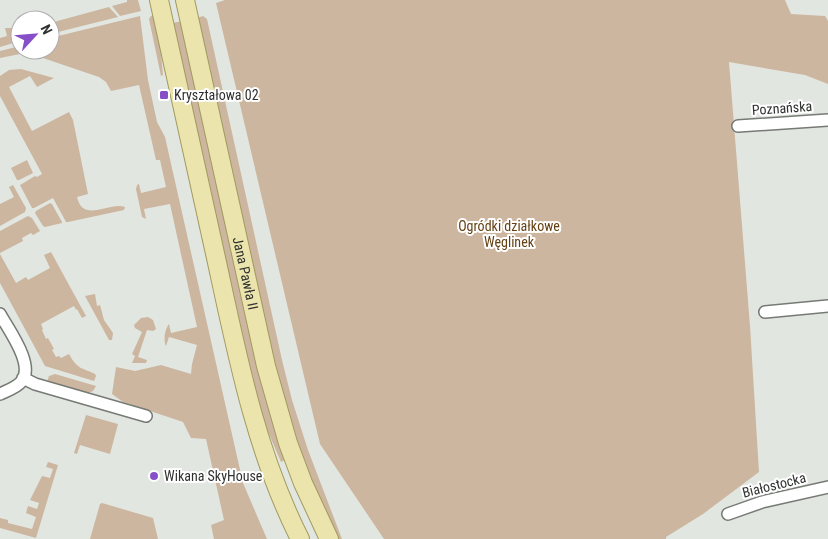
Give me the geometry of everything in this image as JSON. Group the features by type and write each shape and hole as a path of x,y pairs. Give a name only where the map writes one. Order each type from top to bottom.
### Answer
{"main road":[{"name":"Jana Pawła II","path":"159,0 248,399 267,461 300,539"},
{"name":"Jana Pawła II","path":"185,0 268,375 288,442 303,483 329,539"}],"street":[{"name":"Poznańska","path":"738,126 828,120"},
{"path":"765,312 828,306"},
{"path":"0,314 23,355 26,367 20,383 0,394"},
{"path":"23,378 35,384 146,416"},
{"name":"Białostocka","path":"728,514 762,502 828,487"}],"green space":[{"path":"127,0 138,0 141,11 120,16 112,6 127,2"},
{"name":"Ogródki działkowe Węglinek","path":"225,0 785,0 791,14 825,16 828,21 828,84 805,75 729,62 750,326 759,472 703,514 666,537 666,539 384,539 320,444 216,3"},
{"path":"109,7 118,17 60,32 60,20"},
{"path":"156,15 163,75 161,76 149,19 151,16"},
{"path":"140,16 148,80 157,122 165,137 243,483 267,539 214,539 211,525 224,520 206,439 191,438 183,422 123,402 112,394 116,367 135,371 161,365 191,374 197,345 169,337 166,346 165,335 169,324 171,333 197,327 170,204 144,209 146,219 142,217 136,189 137,185 139,184 141,193 166,187 160,160 156,160 139,85 111,91 106,82 99,77 49,60 60,60 60,36"},
{"path":"203,16 207,19 292,400 308,450 342,539 338,539 312,484 282,396 259,302 197,18"},
{"path":"183,21 287,459 281,462 266,427 254,389 172,23"},
{"path":"5,28 10,28 10,44 0,47 0,38 7,36"},
{"path":"10,48 10,56 0,58 0,51"},
{"path":"21,69 54,78 37,87 30,76 9,87 32,131 69,112 73,120 88,194 77,197 80,205 85,209 91,210 119,206 125,207 124,210 66,222 53,198 32,208 20,185 42,174 0,96 0,76 9,70"},
{"path":"27,160 33,173 17,180 11,168"},
{"path":"13,185 26,208 25,212 0,226 0,204 14,197 9,187"},
{"path":"50,203 62,223 45,227 35,213"},
{"path":"28,216 32,218 40,231 33,235 31,233 22,238 23,241 0,253 0,231"},
{"path":"51,252 86,316 82,318 74,306 41,324 42,330 54,349 52,350 56,357 59,356 61,358 69,354 77,366 95,374 94,381 45,366 0,283 0,254 16,283 26,277 28,280 50,268 44,255"},
{"path":"95,294 97,306 100,305 104,320 113,333 112,340 109,340 85,296"},
{"path":"148,317 153,320 156,329 153,331 147,330 138,357 147,360 146,363 132,363 135,356 132,354 142,332 135,328 134,325 141,318"},
{"path":"55,374 96,386 93,391 86,394 47,382 49,376"},
{"path":"86,415 118,424 110,454 80,445 77,454 74,453"},
{"path":"48,462 58,465 36,538 0,528 0,518 8,520 8,523 32,529 36,517 26,513 28,506 37,509 39,503 30,500 42,476 50,478 53,469 46,467"},
{"path":"100,504 153,518 158,539 90,539"}],"place":[{"name":"Kryształowa 02","path":"164,95"},
{"name":"Wikana SkyHouse","path":"154,476"}]}
